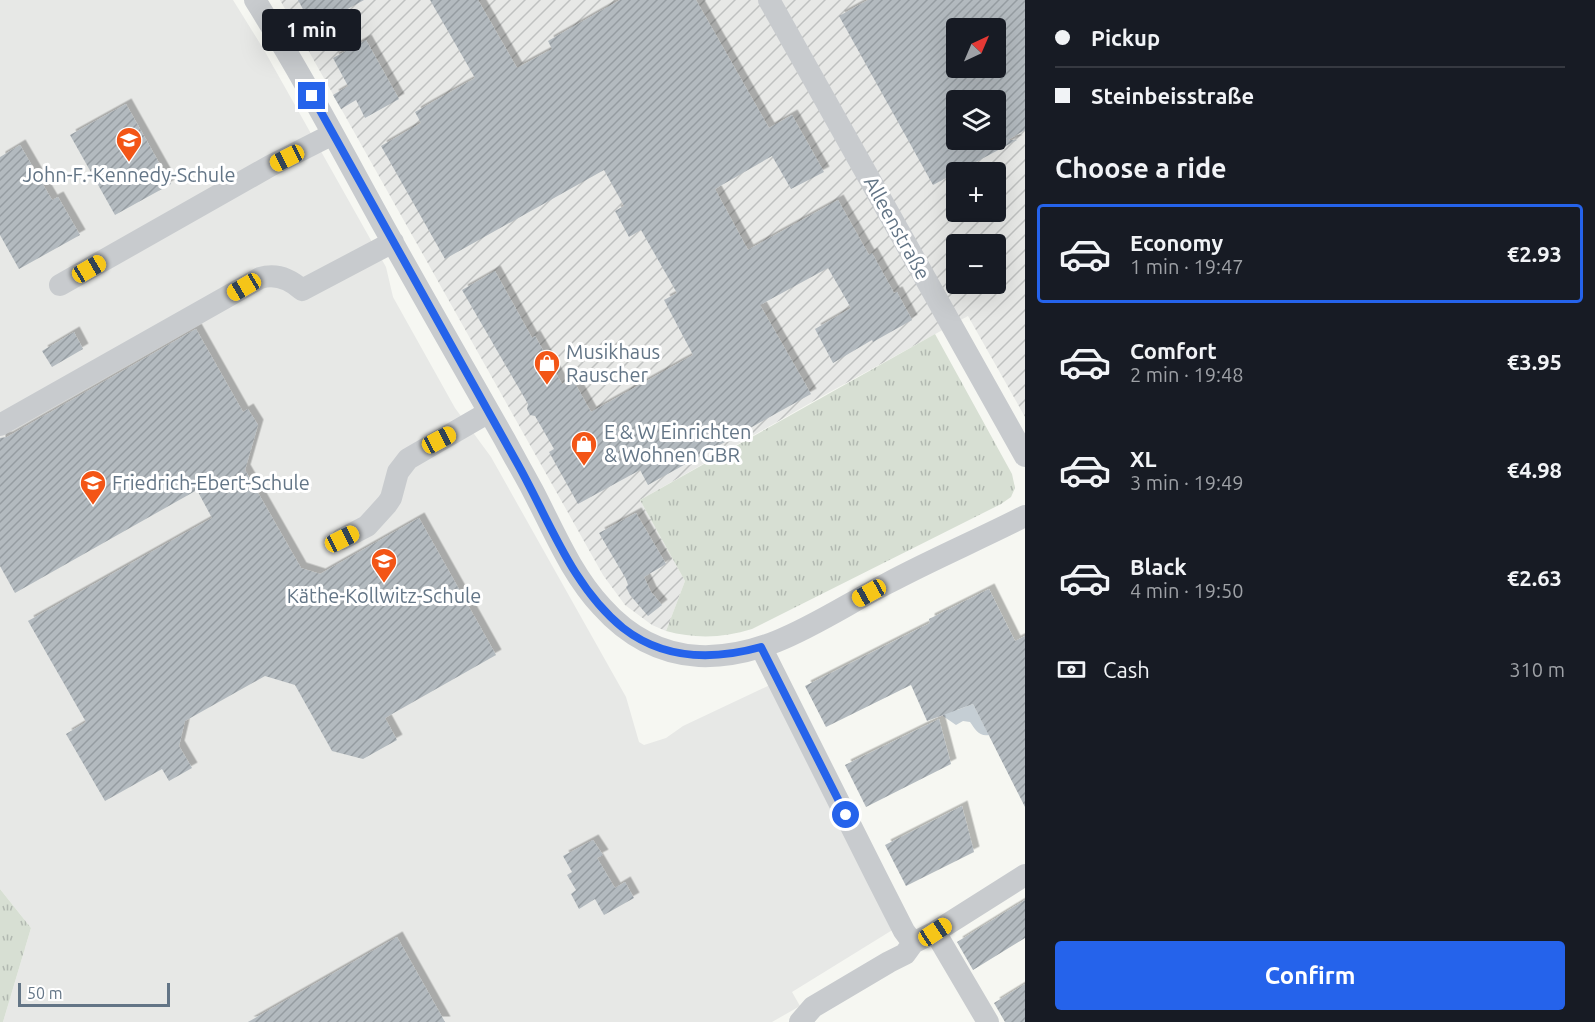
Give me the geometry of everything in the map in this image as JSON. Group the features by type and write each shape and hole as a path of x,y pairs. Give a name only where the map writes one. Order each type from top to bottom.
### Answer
{"street":[{"path":"255,0 532,488 575,571 592,596 636,637 661,649 685,655 714,656 761,647 804,629 886,584 1025,516"},
{"name":"Alleenstraße","path":"769,0 1025,456"},
{"path":"60,285 270,166 333,134"},
{"path":"0,425 260,278 278,276 290,280 302,290 393,242"},
{"path":"342,539 367,526 387,504 391,498 398,472 408,459 489,412"},
{"path":"761,647 877,878 913,943"},
{"path":"800,1022 813,1007 905,954 913,943 935,932 1025,875"},
{"path":"935,932 987,1022"}],"shaded area":[{"path":"0,0 233,0 264,50 386,267 393,297 455,408 491,457 626,697 639,742 644,745 666,738 683,726 770,685 894,929 792,992 800,1006 772,1022 3,1022 31,928 0,889"},
{"path":"280,0 1025,0 1025,417 968,316 640,500 685,581 666,631 652,625 625,605 603,575"},
{"path":"952,700 957,710 973,704 989,735 980,734 970,722 963,721 956,725 943,716 941,707"}],"green space":[{"path":"935,334 1012,474 1015,488 1011,497 752,629 709,636 666,631 685,581 640,500"},
{"path":"0,889 31,928 3,1022 0,1022"}],"building":[{"path":"298,0 364,0 313,28"},
{"path":"430,0 478,0 517,68 552,49 548,41 620,0 696,0 769,128 792,115 824,172 791,189 772,156 715,189 748,250 838,200 869,255 872,253 912,320 833,363 815,329 851,308 828,268 760,305 811,394 648,485 640,470 578,504 549,452 554,449 535,416 530,415 527,409 528,404 462,290 495,271 532,338 535,336 562,384 572,378 591,412 693,355 664,300 677,293 641,230 629,237 615,211 624,206 604,170 445,259 381,146 421,123 415,112 475,78"},
{"path":"868,0 1025,0 1025,130 1008,140 1017,140 1006,146 1006,90 946,90 946,150 998,150 976,162 946,162 946,178 933,185 839,16"},
{"path":"366,40 399,99 365,118 356,100 341,109 333,95 348,86 333,58"},
{"path":"126,104 171,184 115,215 70,135"},
{"path":"20,145 52,200 58,197 80,235 19,269 0,235 0,157"},
{"path":"196,329 243,412 248,409 258,425 245,470 301,568 320,574 419,518 496,655 385,718 397,740 363,759 332,751 295,685 265,676 185,721 179,746 192,768 169,781 162,769 105,801 66,734 86,722 28,621 212,518 197,490 15,593 0,566 0,438 7,437"},
{"path":"74,332 83,349 52,367 42,351"},
{"path":"636,513 666,564 644,577 651,592 662,605 648,616 630,595 626,587 628,585 626,579 599,533"},
{"path":"989,589 1015,641 1025,636 1025,807 973,704 927,721 911,685 826,727 805,686 930,623 929,619"},
{"path":"939,719 951,764 866,807 845,765"},
{"path":"962,806 974,852 906,886 885,845"},
{"path":"593,840 603,855 597,858 615,888 625,882 634,898 604,915 595,899 579,909 571,894 576,890 567,875 572,872 563,856"},
{"path":"1025,900 1025,938 973,970 957,942"},
{"path":"397,937 445,1022 248,1022 311,986"},
{"path":"1025,984 1025,1022 1005,1022 994,1003"}],"place":[{"name":"John-F.-Kennedy-Schule","path":"129,163"},
{"name":"Musikhaus Rauscher","path":"547,386"},
{"name":"E & W Einrichten & Wohnen GBR","path":"584,467"},
{"name":"Friedrich-Ebert-Schule","path":"93,506"},
{"name":"Käthe-Kollwitz-Schule","path":"384,584"}],"route":[{"path":"312,96 532,488 575,571 592,596 624,628 636,637 661,649 685,655 714,656 761,647 846,815"}]}
